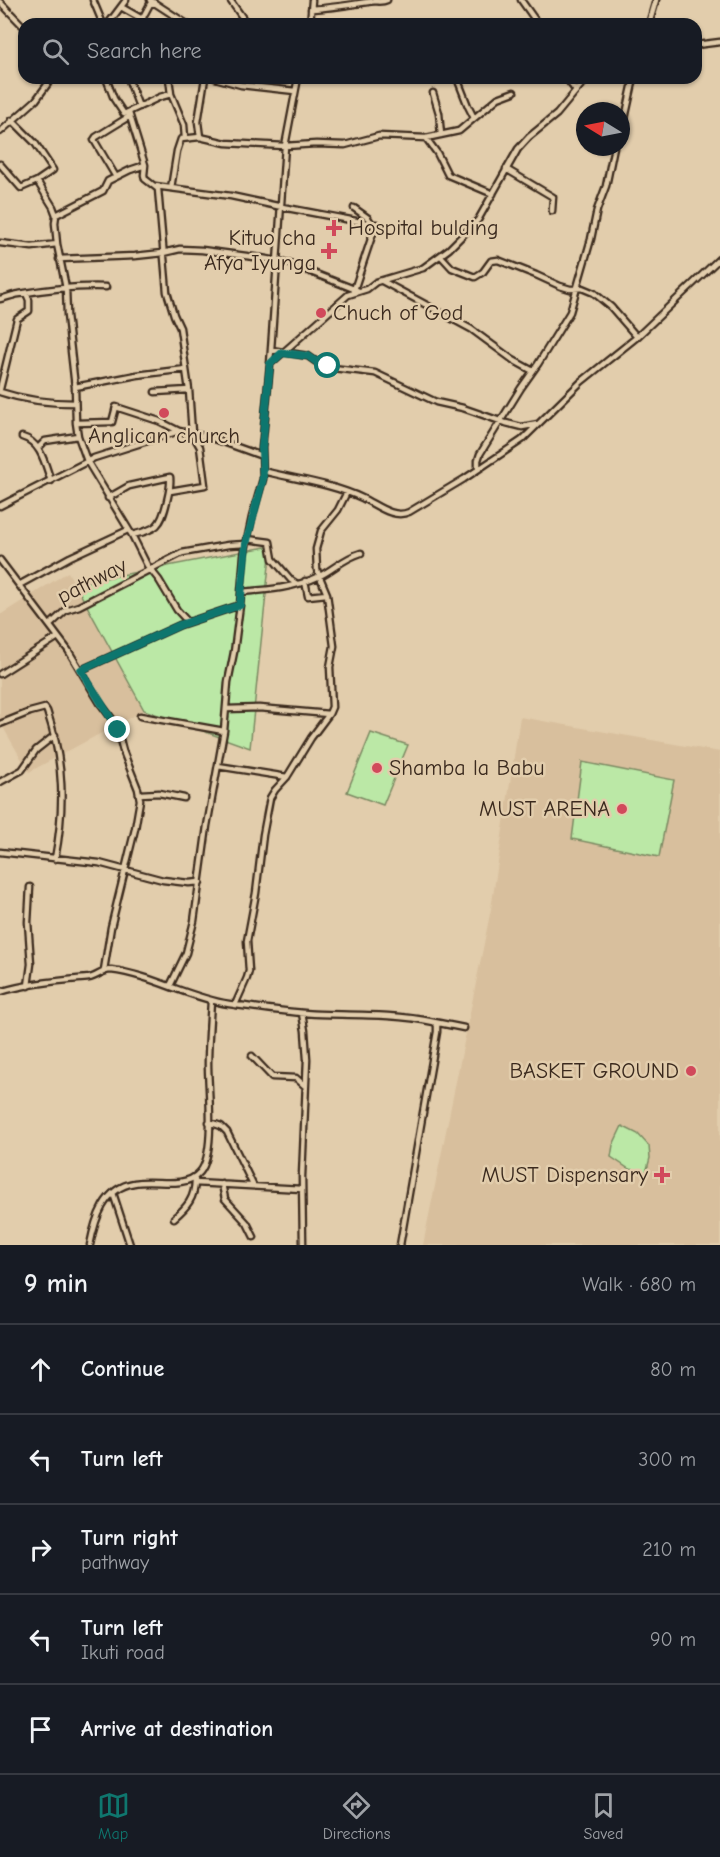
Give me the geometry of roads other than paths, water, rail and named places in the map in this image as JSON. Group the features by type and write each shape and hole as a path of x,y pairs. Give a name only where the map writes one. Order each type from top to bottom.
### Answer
{"street":[{"path":"93,0 103,18"},
{"path":"111,18 126,0"},
{"path":"231,0 243,18"},
{"path":"310,18 312,0"},
{"path":"311,9 344,7 387,0"},
{"path":"521,0 534,18"},
{"path":"651,18 656,0"},
{"path":"0,2 18,21"},
{"path":"143,18 152,2 177,18"},
{"path":"121,7 140,18"},
{"path":"702,44 720,42"},
{"path":"0,132 36,100 48,84"},
{"path":"108,84 123,114 130,114"},
{"path":"130,84 140,107"},
{"path":"170,84 171,94 184,125 185,138"},
{"path":"201,137 198,122 204,84"},
{"path":"244,84 295,91"},
{"path":"170,986 190,942 224,731 246,541 261,488 285,146 297,84"},
{"path":"459,84 474,118"},
{"path":"571,84 576,91"},
{"path":"270,364 348,295 382,280 414,272 441,256 478,220 522,144 557,114 584,84"},
{"path":"629,102 633,84"},
{"path":"171,188 179,141 185,138 201,137 226,143 285,146 345,145 379,136 426,138 459,131 498,98 514,92"},
{"path":"433,93 439,113 441,135"},
{"path":"116,177 94,140 140,107 171,94"},
{"path":"130,114 145,165 145,179 155,186 231,196 376,224 356,291"},
{"path":"0,164 21,188 37,181 52,170 35,143 12,120"},
{"path":"426,138 451,177 493,194"},
{"path":"478,469 479,458 520,388 567,317 606,186 612,156"},
{"path":"56,215 103,191 108,181 145,165"},
{"path":"506,169 553,197 552,211"},
{"path":"37,181 56,215 59,259 66,288 78,436 87,461 132,535 147,565 177,610 188,622"},
{"path":"155,186 158,193 167,292 180,328 189,390 192,433 200,447 205,485 170,491"},
{"path":"354,208 368,218 372,224"},
{"path":"0,243 32,247 57,244"},
{"path":"59,259 105,258 185,249 278,261 300,267 356,291"},
{"path":"441,256 452,268 475,277 481,274 491,261 498,260 560,286 570,289 586,289 602,298 637,337"},
{"path":"263,471 347,492 402,515 464,479 509,449 541,423 581,382 637,337 720,258"},
{"path":"382,280 471,329 533,371"},
{"path":"0,299 26,293 83,286 106,287"},
{"path":"26,293 29,300 28,311 16,319 0,391 44,401 75,403"},
{"path":"271,350 308,356 333,368 375,373 432,401 456,406 501,422 522,427 541,423"},
{"path":"75,387 125,377 186,369"},
{"path":"155,393 189,390"},
{"path":"76,423 112,422 116,407 159,421 179,432"},
{"path":"0,506 87,461 179,432 212,438 262,456"},
{"path":"38,448 45,441 78,436"},
{"path":"22,437 30,440 38,448 51,481"},
{"path":"108,498 129,486 170,477 170,491 165,514 158,525 152,530 132,535"},
{"path":"235,1005 249,971 247,941 268,806 275,790 287,777 329,714 332,704 330,667 334,645 327,594 319,576 316,549 319,536 338,510 347,492"},
{"path":"19,585 70,557 128,530"},
{"path":"246,541 270,542 273,559 297,584"},
{"name":"pathway","path":"50,625 66,610 79,606 182,553 246,541"},
{"path":"241,592 266,591 297,584 319,576 344,560 361,553"},
{"path":"0,560 50,625 116,724 123,751 140,794 127,870 111,927 104,970"},
{"path":"305,581 308,596 327,594"},
{"path":"81,670 188,622 240,605"},
{"name":"pathway","path":"0,674 58,637"},
{"path":"0,724 37,709 45,708 47,711 55,735 62,784 55,859"},
{"path":"227,709 269,708 329,714"},
{"path":"140,716 224,731"},
{"path":"0,782 22,770 36,750 55,735"},
{"path":"218,766 287,777"},
{"path":"140,794 159,793 184,798"},
{"path":"0,852 99,863 163,880 200,882"},
{"path":"28,986 31,964 28,922 30,887"},
{"path":"0,992 54,981 91,977 104,970 116,971 235,1005 302,1013 397,1016 464,1028"},
{"path":"174,1218 192,1199 195,1180 208,1155 211,1000"},
{"path":"302,1013 307,1043 302,1189 303,1245"},
{"path":"400,1245 437,1032 437,1025 434,1022"},
{"path":"252,1056 272,1077 296,1078 305,1086"},
{"path":"209,1122 222,1126 227,1132 253,1185"},
{"path":"90,1245 97,1215 102,1205 121,1187 136,1182 195,1180 302,1189"},
{"path":"222,1184 225,1198 247,1223 254,1237"},
{"path":"113,1193 130,1245"}],"place":[{"name":"Hospital bulding","path":"334,228"},
{"name":"Kituo cha Afya Iyunga","path":"329,251"},
{"name":"Chuch of God","path":"321,313"},
{"name":"Anglican church","path":"164,413"},
{"name":"Shamba la Babu","path":"377,768"},
{"name":"MUST ARENA","path":"622,809"},
{"name":"BASKET GROUND","path":"691,1071"},
{"name":"MUST Dispensary","path":"662,1175"}]}
